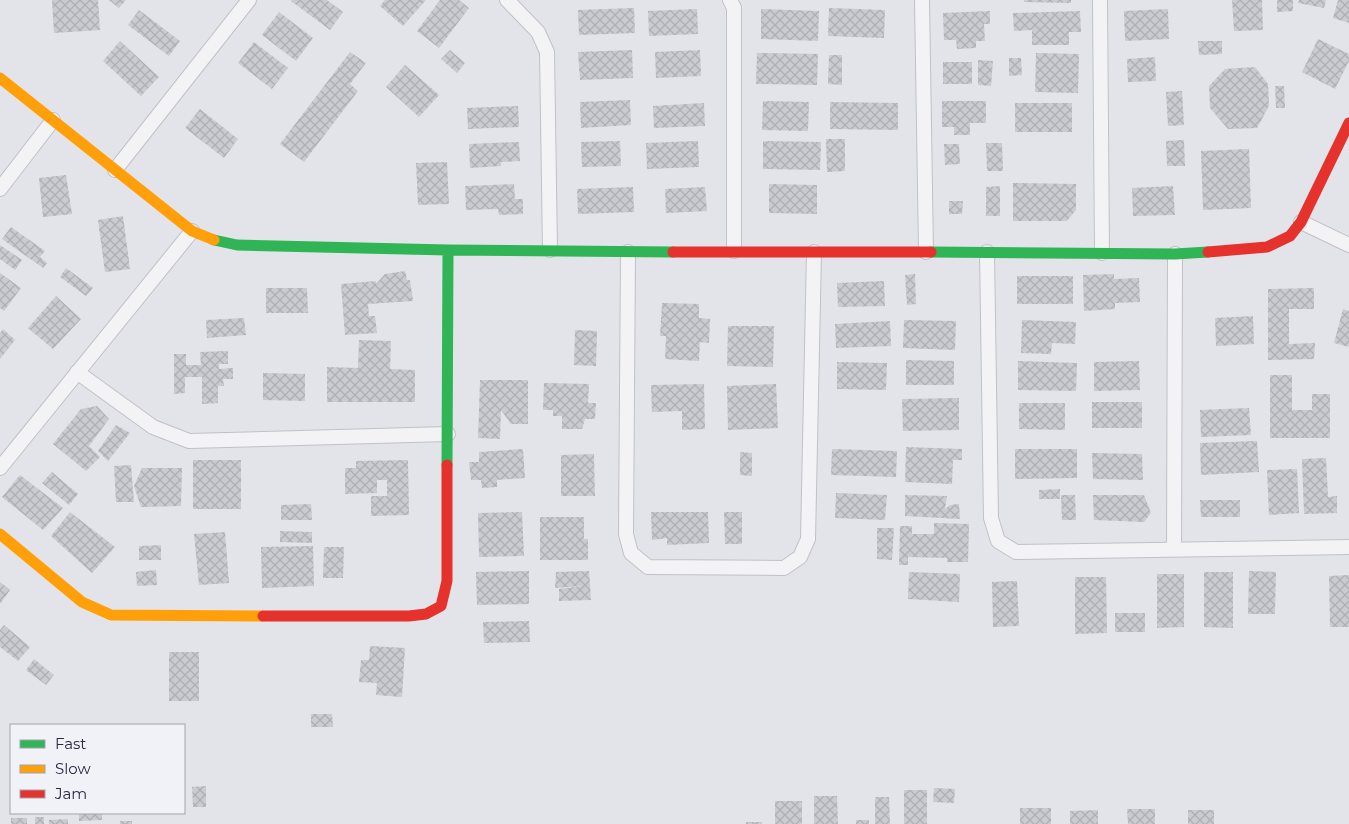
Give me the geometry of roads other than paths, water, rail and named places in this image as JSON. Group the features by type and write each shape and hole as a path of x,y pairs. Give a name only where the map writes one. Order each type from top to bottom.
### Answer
{"street":[{"path":"115,170 249,0"},
{"path":"507,0 538,32 547,52 550,250"},
{"path":"730,0 734,8 734,251"},
{"path":"922,0 926,252"},
{"path":"1100,0 1102,253"},
{"path":"0,78 192,231 218,242 237,245 628,252 1174,254 1267,247 1290,236 1301,222 1349,123"},
{"path":"0,189 53,120"},
{"path":"1301,222 1349,245"},
{"path":"0,468 192,231"},
{"path":"0,534 82,602 111,615 410,616 426,614 441,606 447,581 448,250"},
{"path":"628,252 626,534 631,553 648,567 775,568 784,568 800,557 808,539 814,252"},
{"path":"987,252 991,518 998,541 1016,552 1349,547"},
{"path":"1174,254 1174,549"},
{"path":"77,372 153,427 189,441 448,434"}]}
